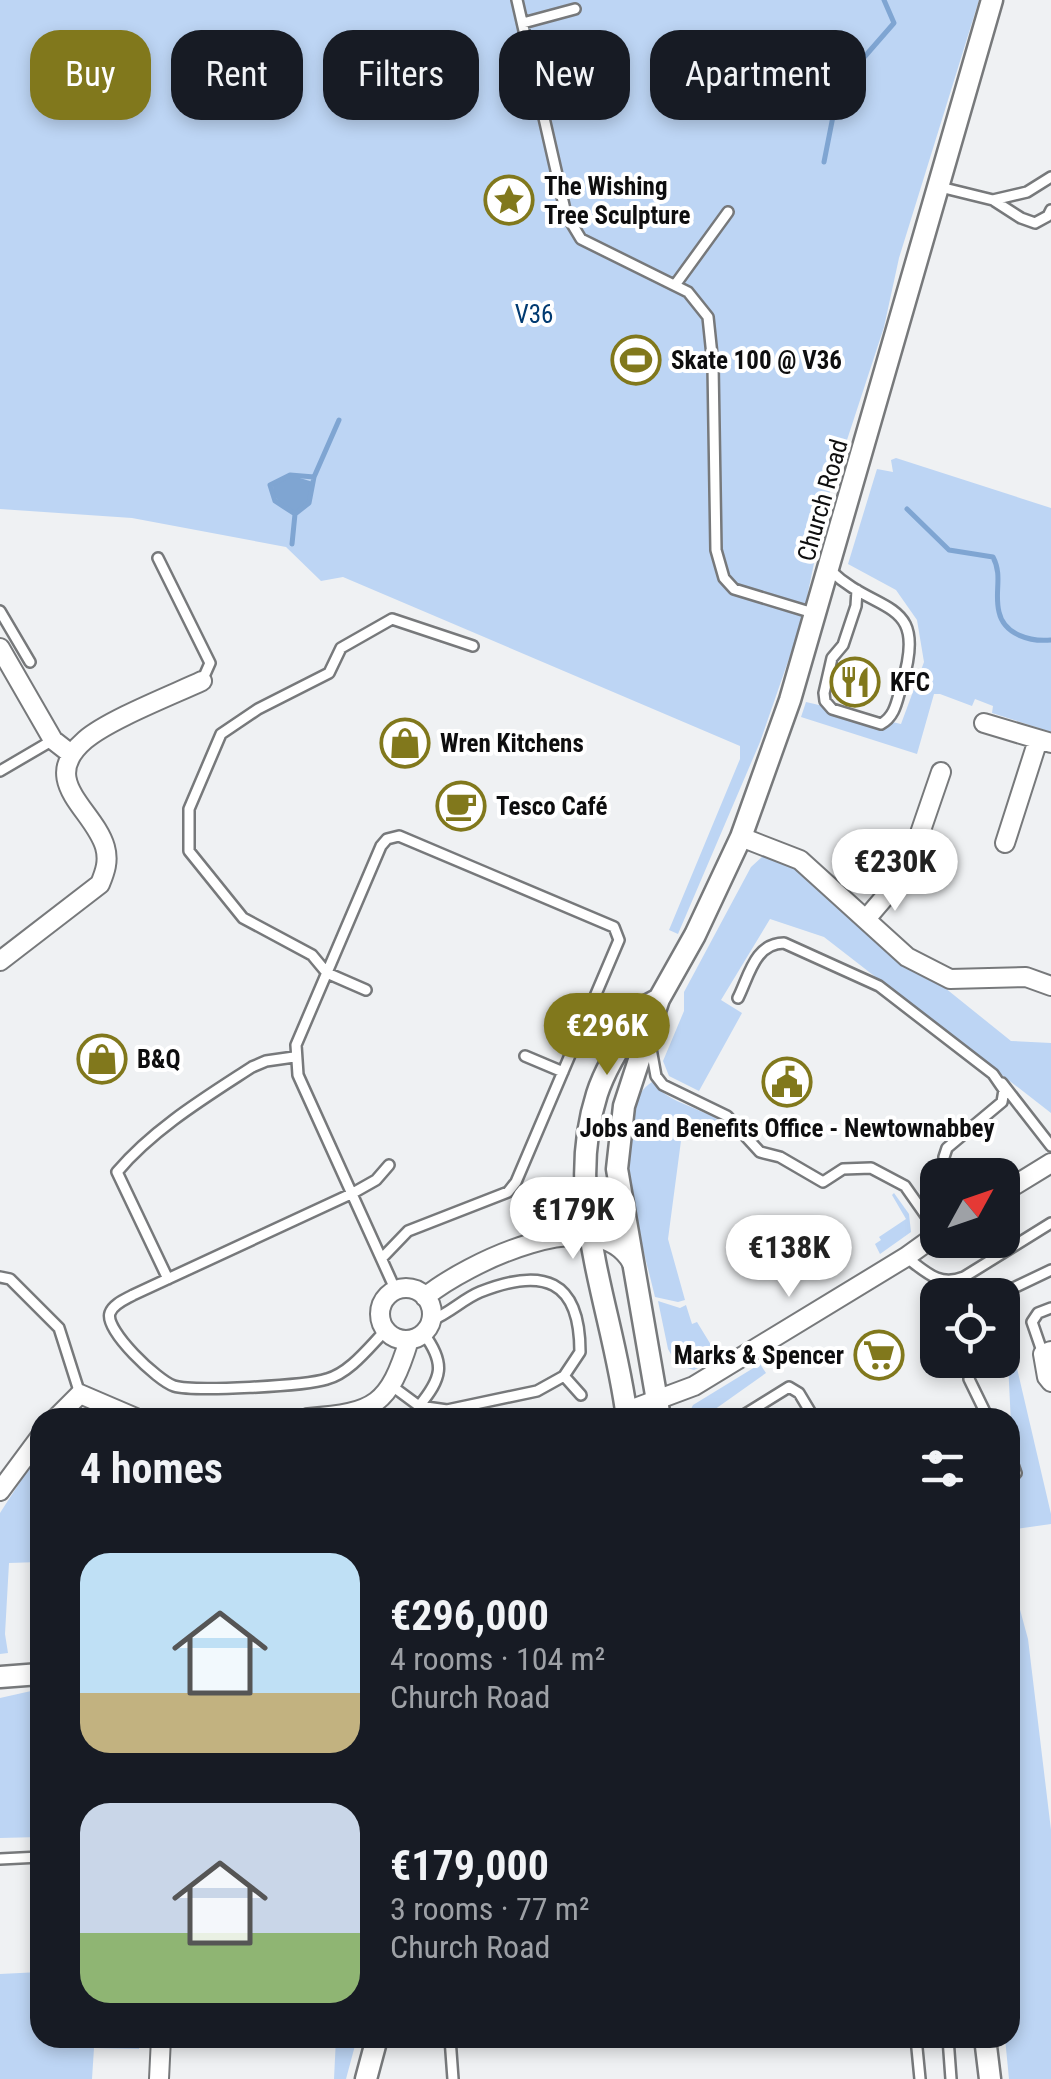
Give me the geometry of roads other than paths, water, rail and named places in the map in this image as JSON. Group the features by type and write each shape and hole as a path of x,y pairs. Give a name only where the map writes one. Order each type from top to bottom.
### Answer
{"street":[{"name":"Church Road","path":"659,1408 617,1168 624,1106 659,999 741,837 772,755 992,0"},
{"path":"0,648 5,669 53,740 72,754"},
{"path":"0,961 100,884 107,868 105,845 68,787 66,769 72,754 87,737 202,681"},
{"path":"984,724 1045,742 1005,843"},
{"path":"866,919 907,872 941,772"},
{"path":"741,837 800,860 907,957 950,979 1026,977 1051,986"},
{"name":"Church Road","path":"626,1408 586,1175 598,1091 644,1007 659,999"},
{"path":"1020,1182 1051,1163"},
{"path":"596,1237 617,1168"},
{"path":"425,1297 462,1270 490,1256 544,1241 596,1237 620,1247 632,1263"},
{"path":"659,1408 920,1248"},
{"path":"366,1408 392,1386 432,1312 425,1297 412,1289 396,1291 382,1308 386,1330 392,1336 421,1331"},
{"path":"1047,1353 1047,1377 1051,1382"},
{"path":"66,1408 80,1394 113,1408"},
{"path":"0,1490 30,1450"},
{"path":"1,1675 30,1674"},
{"path":"159,2079 161,2048"},
{"path":"366,2079 374,2048"},
{"path":"986,2048 990,2079"}],"lane":[{"path":"517,0 566,214 573,230 581,239 698,300 708,317 713,365 716,550 724,578 734,589 816,614"},
{"path":"523,23 575,9"},
{"path":"993,200 1027,192 1051,177"},
{"path":"940,187 993,200 1020,218 1051,229"},
{"path":"1035,223 1051,210"},
{"path":"674,285 728,212"},
{"path":"158,558 210,664 202,681"},
{"path":"828,568 842,582 858,590 898,614 906,624 912,651 889,720 881,724 832,709 824,693 832,658 843,646 858,590"},
{"path":"0,612 4,626 30,662"},
{"path":"366,990 327,973 312,954 243,918 189,852 189,809 221,734 258,709 329,673 341,648 392,619 474,646"},
{"path":"0,771 53,740"},
{"path":"383,1257 415,1227 508,1192 516,1182 618,940 614,927 400,836 387,838 381,846 294,1057 298,1076 396,1291"},
{"path":"738,998 760,951 784,944 879,986 993,1074 1051,1146"},
{"path":"650,1030 652,1060 663,1085 727,1116 760,1152 780,1157 823,1182 843,1169 871,1168 905,1186 920,1208"},
{"path":"524,1056 564,1072"},
{"path":"168,1279 117,1172 165,1129 252,1067 294,1057"},
{"path":"944,1158 947,1148 1002,1102 1004,1090 993,1074"},
{"path":"386,1330 352,1363 326,1380 219,1389 178,1387 158,1378 118,1336 110,1312 116,1304 353,1193 376,1180 389,1165"},
{"path":"906,1258 937,1280 950,1283 1051,1223"},
{"path":"1020,1285 1051,1270"},
{"path":"0,1277 10,1279 60,1328 80,1394"},
{"path":"420,1406 440,1371 437,1357 421,1331 480,1292 535,1278 551,1282 572,1306 580,1338 580,1352 564,1376 538,1391 457,1408"},
{"path":"1047,1353 1032,1322 1038,1313 1051,1308"},
{"path":"564,1376 581,1395"},
{"path":"969,1378 983,1408"},
{"path":"392,1386 420,1406 434,1408"},
{"path":"755,1408 789,1387 800,1393 808,1408"},
{"path":"0,1859 30,1858"},
{"path":"451,2048 453,2079"},
{"path":"917,2048 920,2079"},
{"path":"949,2048 951,2079"}],"waterway":[{"path":"824,162 839,86 894,23 884,0"},
{"path":"292,544 295,514 309,503 314,477 339,420"},
{"path":"295,514 275,501 270,485 290,475 314,477"},
{"path":"907,509 949,550 993,557 998,605 1006,626 1035,640 1051,640"}],"place":[{"name":"The Wishing Tree Sculpture","path":"509,200"},
{"name":"Skate 100 @ V36","path":"636,360"},
{"name":"KFC","path":"855,682"},
{"name":"Wren Kitchens","path":"405,743"},
{"name":"Tesco Café","path":"461,806"},
{"name":"B&Q","path":"102,1059"},
{"name":"Jobs and Benefits Office - Newtownabbey","path":"787,1082"},
{"name":"Marks & Spencer","path":"879,1355"}],"park label":[{"name":"V36","path":"534,314"}]}
